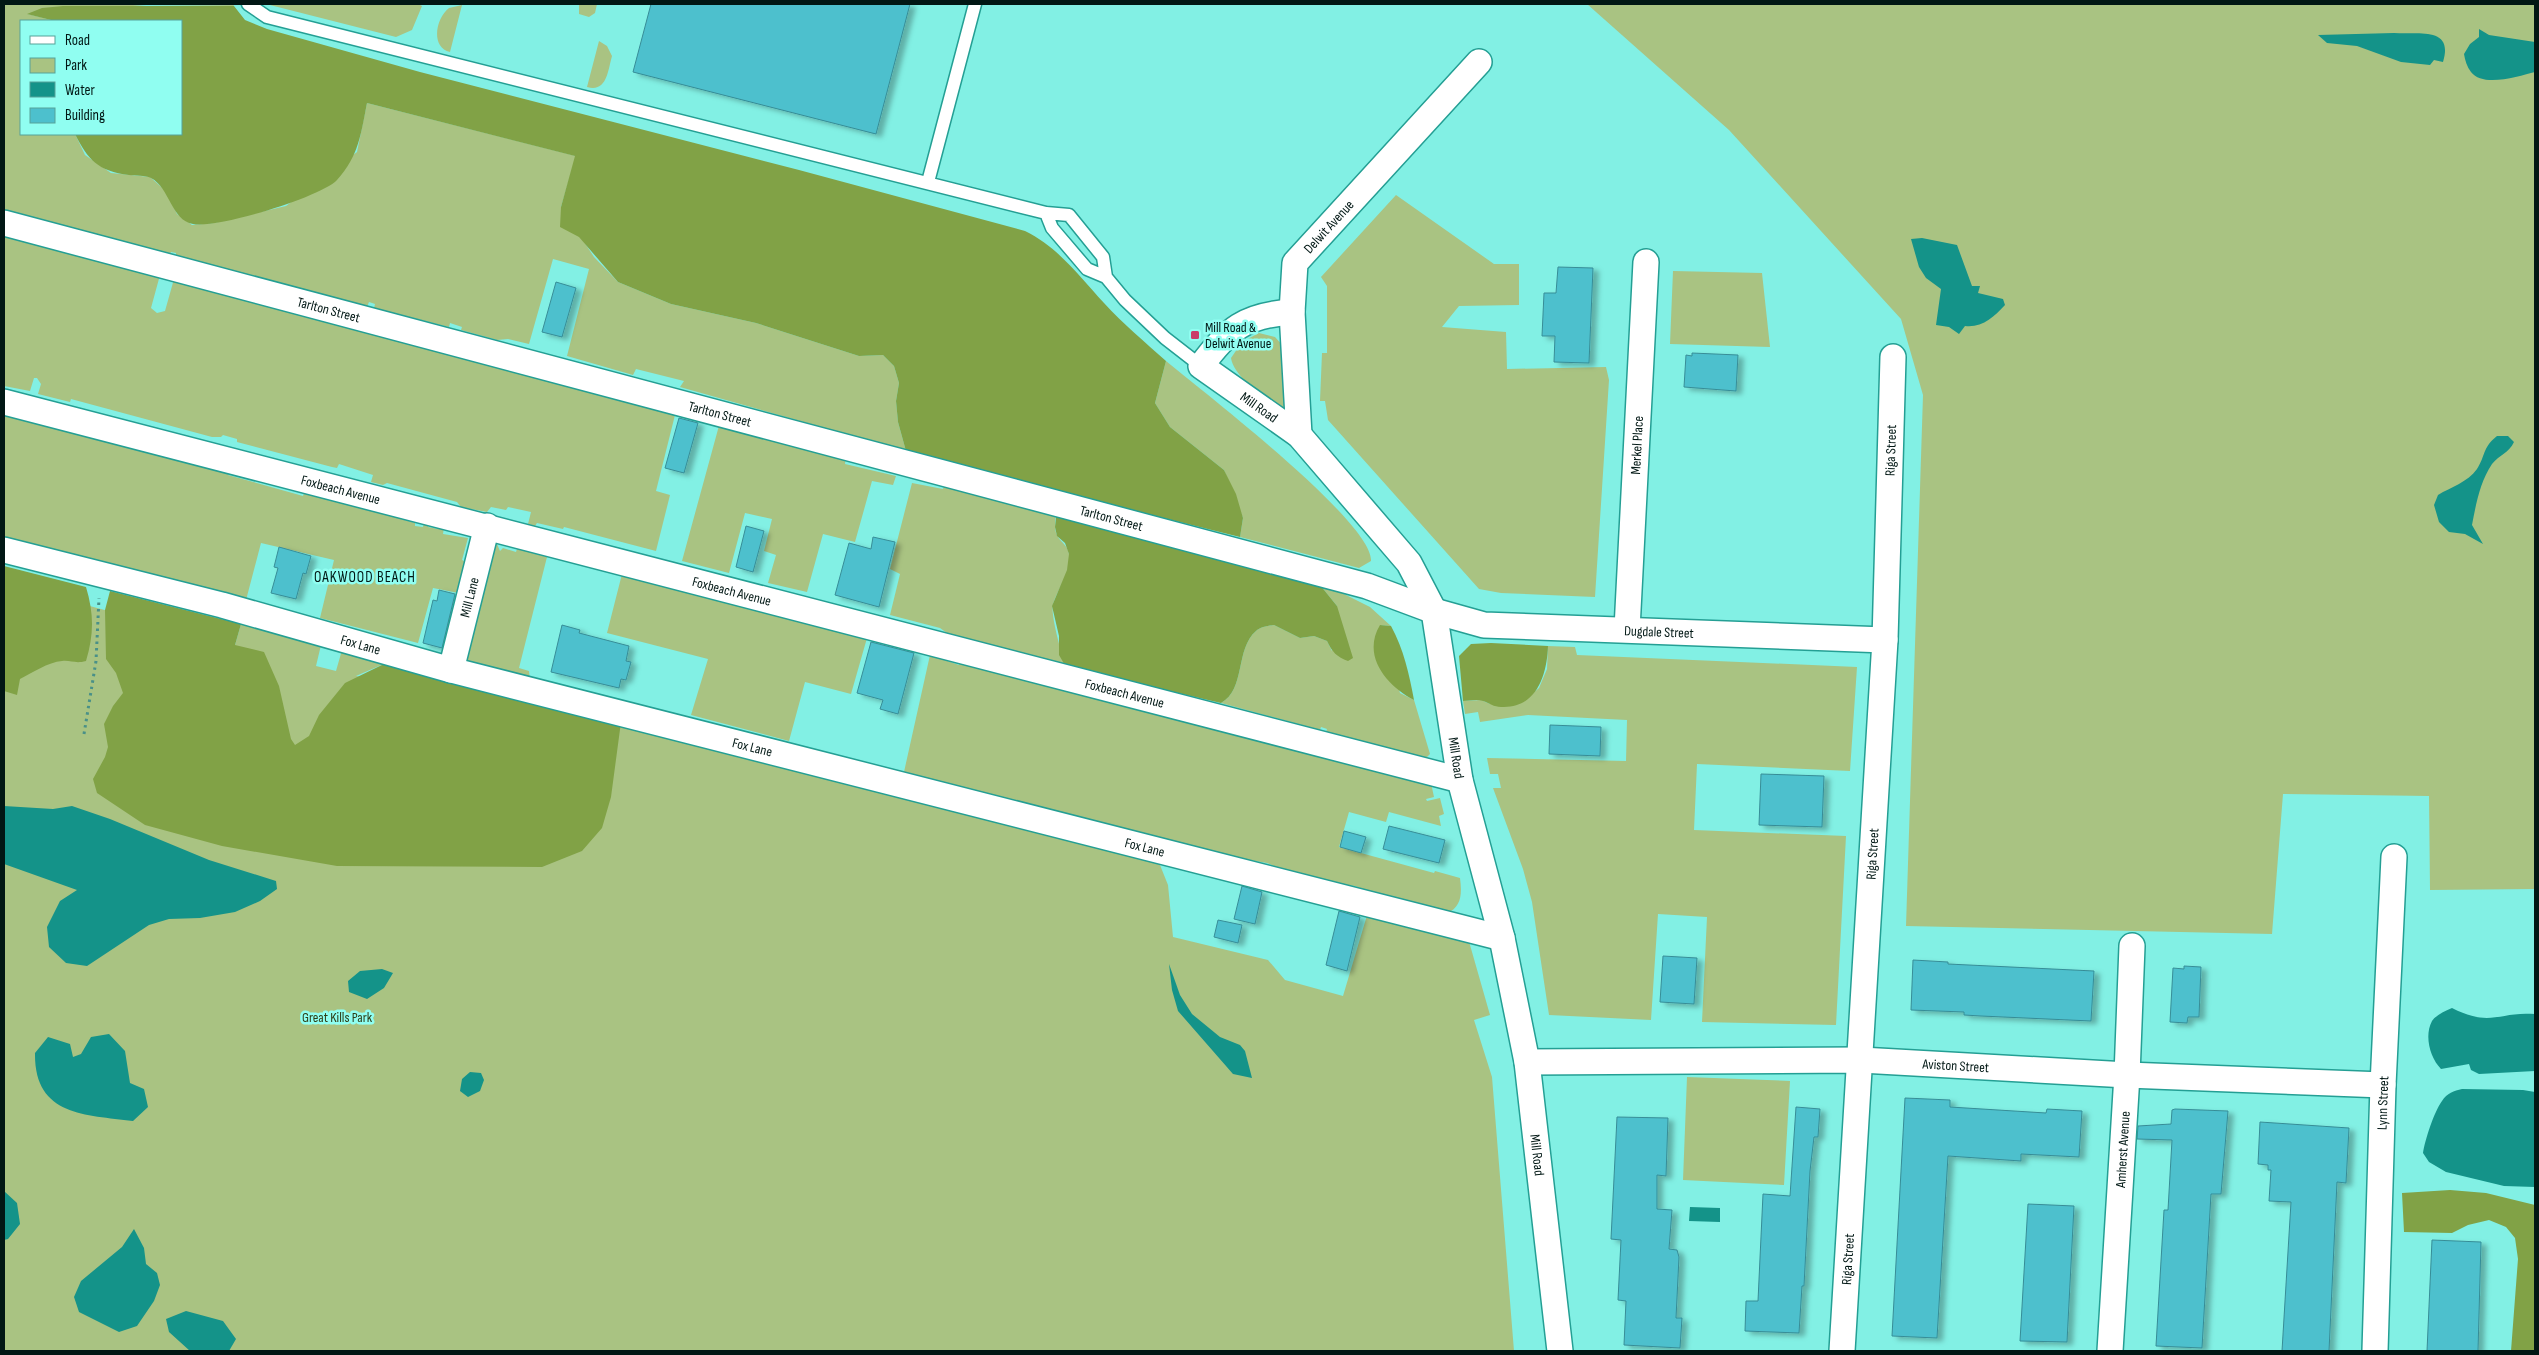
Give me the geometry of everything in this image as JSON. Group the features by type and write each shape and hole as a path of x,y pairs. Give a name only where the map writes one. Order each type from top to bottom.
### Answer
{"street":[{"name":"Delwit Avenue","path":"1299,435 1292,312 1295,263 1479,62"},
{"name":"Tarlton Street","path":"4,223 1358,583 1434,611"},
{"name":"Merkel Place","path":"1627,629 1646,262"},
{"path":"1201,366 1220,340 1244,322 1268,313 1292,312"},
{"name":"Riga Street","path":"1842,1351 1885,640 1893,357"},
{"name":"Mill Road","path":"1201,366 1299,435 1409,563 1434,611 1460,780 1502,938 1527,1062 1560,1351"},
{"name":"Foxbeach Avenue","path":"4,402 1460,780"},
{"name":"Mill Lane","path":"451,670 487,526"},
{"name":"Fox Lane","path":"4,550 222,606 451,670 1502,938"},
{"name":"Dugdale Street","path":"1434,611 1484,625 1885,640"},
{"name":"Lynn Street","path":"2375,1351 2383,1085 2394,857"},
{"name":"Amherst Avenue","path":"2110,1351 2127,1075 2132,946"},
{"name":"Aviston Street","path":"1527,1062 1861,1060 2127,1075 2383,1085"}],"lane":[{"path":"248,4 267,17 1046,213 1069,215 1102,257 1106,277 1125,300 1165,338 1201,366"},
{"path":"928,182 974,4"},
{"path":"1046,213 1052,228 1086,269 1106,277"}],"path":[{"path":"84,734 96,661 99,574"}],"green space":[{"path":"4,4 233,4 234,6 146,5 28,14 51,20 20,20 20,135 75,135 85,155 111,173 150,177 167,192 177,214 192,225 214,223 286,206 357,152 367,103 576,156 561,207 594,257 618,282 671,304 756,323 859,356 883,355 894,366 899,383 896,401 898,422 906,451 680,387 684,381 636,369 633,375 567,356 589,269 553,259 529,344 508,339 497,340 461,330 462,327 450,323 449,327 374,308 375,304 369,302 367,307 176,257 176,253 171,252 169,256 4,210"},
{"path":"266,4 418,4 422,6 412,30 396,37"},
{"path":"579,4 597,4 595,13 589,17 579,14"},
{"path":"1587,4 2535,4 2535,889 2430,890 2429,796 2283,794 2272,934 1906,926 1923,395 1901,319 1729,130"},
{"path":"462,5 450,52 444,49 437,39 438,25 449,8"},
{"path":"63,6 234,6 245,20 267,29 420,72 799,170 1025,231 1048,245 1058,254 1119,318 1166,361 1155,403 1170,427 1224,470 1236,494 1243,518 1240,537 1063,493 906,451 898,422 896,401 899,383 894,366 883,355 859,356 756,323 671,304 618,282 579,237 560,227 561,207 575,156 367,103 355,153 337,180 327,187 291,203 245,217 205,224 193,224 186,221 180,217 162,189 151,178 109,171 95,163 76,135 182,135 182,20 51,20 27,14 42,8"},
{"path":"599,41 607,46 612,56 609,68 603,84 594,88 587,87"},
{"path":"1396,195 1494,264 1519,264 1519,305 1459,306 1442,327 1506,332 1507,369 1606,367 1609,380 1595,597 1501,593 1479,589 1328,420 1325,401 1320,401 1322,353 1327,353 1327,286 1321,277"},
{"path":"4,231 160,275 151,308 157,313 165,311 174,279 676,411 656,491 670,495 656,551 564,527 563,529 537,523 535,526 528,524 531,512 508,507 506,510 491,507 487,512 461,507 457,502 387,483 383,485 371,482 373,475 339,464 337,468 332,467 237,442 237,439 223,435 221,437 212,437 71,399 70,402 38,394 41,384 37,378 34,378 30,391 4,386"},
{"path":"1673,271 1762,273 1770,347 1670,344"},
{"path":"1259,333 1275,337 1284,347 1289,407 1284,414 1245,381 1238,373 1231,358 1242,342"},
{"path":"1166,361 1247,427 1317,489 1345,518 1364,543 1371,561 1359,568 1240,537 1243,518 1224,470 1170,427 1155,403"},
{"path":"4,412 228,472 228,475 303,496 304,493 323,494 327,500 400,517 415,523 415,526 423,527 424,522 428,523 428,527 438,529 439,526 444,527 443,534 468,538 462,560 466,562 459,593 433,588 418,643 320,618 334,560 261,543 245,604 4,542"},
{"path":"720,422 846,454 845,464 896,476 893,485 872,481 855,542 823,534 807,592 768,583 776,555 764,551 772,519 745,513 729,573 682,561"},
{"path":"946,480 1057,508 1055,529 1058,537 1067,548 1069,560 1067,573 1053,604 1053,617 1066,667 947,633 940,628 890,615 900,574 890,569 912,483 943,489"},
{"path":"1057,508 1316,580 1337,606 1353,658 1348,661 1341,658 1333,651 1327,641 1314,636 1300,638 1274,625 1262,628 1256,631 1249,639 1242,658 1238,679 1229,697 1221,703 1066,667 1059,655 1059,636 1052,606 1067,570 1069,554 1065,543 1057,536 1055,527"},
{"path":"497,544 500,551 503,548 516,552 518,546 525,551 547,557 519,668 529,671 530,680 464,661 487,551"},
{"path":"4,566 86,587 92,615 92,633 86,661 57,662 40,668 20,679 17,695 4,691"},
{"path":"622,574 867,638 851,694 805,682 789,741 691,715 708,659 607,633"},
{"path":"1316,580 1370,607 1391,626 1380,625 1400,693 1414,700 1430,754 1425,759 1326,732 1327,729 1321,727 1320,730 1221,703 1229,697 1238,679 1242,658 1249,639 1256,631 1264,627 1274,625 1300,638 1314,636 1327,641 1332,651 1337,606"},
{"name":"Great Kills Park","path":"4,583 235,645 241,624 321,645 316,666 336,671 342,650 386,663 356,676 591,714 1158,860 1168,885 1173,937 1268,960 1285,980 1343,996 1368,912 1468,938 1490,1015 1474,1020 1492,1077 1514,1351 4,1351"},
{"path":"110,591 241,624 235,645 264,652 279,686 291,739 295,745 309,736 319,715 345,683 386,663 621,722 611,797 602,828 582,851 542,867 337,866 222,846 145,825 97,793 93,779 105,757 108,747 104,724 113,706 123,693 116,673 106,659 105,610"},
{"path":"1380,625 1391,626 1396,635 1406,662 1414,700 1395,687 1380,669 1374,648 1375,637"},
{"path":"1491,643 1548,646 1545,668 1538,688 1523,702 1513,706 1501,707 1481,700 1463,701 1459,656 1471,644"},
{"path":"1548,646 1575,647 1577,655 1857,667 1850,771 1697,764 1694,830 1846,836 1836,1025 1702,1022 1707,917 1658,914 1651,1020 1549,1015 1532,902 1523,869 1493,788 1501,788 1498,774 1490,774 1487,758 1626,761 1627,720 1528,715 1480,722 1478,712 1465,714 1463,701 1481,700 1490,704 1524,701 1539,688 1547,669"},
{"path":"930,655 959,665 961,660 1431,783 1434,797 1426,799 1427,801 1440,798 1444,814 1439,816 1441,826 1389,812 1386,822 1349,812 1339,847 1434,873 1435,871 1460,878 1461,895 1458,904 1446,914 1385,897 1355,886 1337,884 1284,870 1267,863 1250,860 1239,862 904,772"},
{"path":"1687,1077 1790,1081 1784,1185 1683,1180"},
{"path":"2450,1190 2486,1193 2535,1205 2535,1351 2511,1351 2518,1259 2515,1238 2506,1227 2489,1220 2468,1225 2452,1233 2404,1232 2402,1193"}],"water":[{"path":"2479,29 2489,35 2535,42 2535,72 2502,80 2477,77 2468,68 2464,54 2470,44 2479,37"},
{"path":"2394,33 2432,35 2439,38 2445,50 2443,62 2434,60 2430,65 2401,62 2357,46 2327,43 2318,35"},
{"path":"1922,238 1957,245 1972,286 1980,286 1978,293 2003,299 2005,305 1987,321 1977,325 1965,326 1959,334 1949,327 1936,325 1941,289 1926,278 1919,267 1911,239"},
{"path":"2497,436 2508,436 2514,442 2492,464 2484,478 2479,493 2472,525 2483,544 2465,534 2449,532 2439,522 2434,505 2438,495 2473,474 2489,444"},
{"path":"4,806 53,809 72,806 110,819 209,860 276,881 277,889 260,901 235,912 200,918 169,919 149,925 87,966 66,963 49,947 47,927 60,901 77,890 4,864"},
{"path":"1169,964 1180,995 1192,1014 1220,1037 1240,1045 1245,1051 1252,1078 1233,1074 1178,1011 1172,990"},
{"path":"382,969 393,973 384,988 367,999 349,992 348,981 360,971"},
{"path":"2452,1008 2466,1014 2486,1018 2535,1014 2535,1071 2479,1074 2471,1070 2469,1064 2441,1069 2431,1053 2428,1033 2432,1021 2441,1013"},
{"path":"109,1034 125,1051 130,1083 144,1089 148,1107 133,1121 97,1117 66,1108 53,1101 43,1089 37,1074 35,1053 48,1037 70,1044 73,1057 81,1054 91,1037"},
{"path":"470,1072 481,1073 484,1080 480,1091 468,1097 460,1091 462,1079"},
{"path":"2462,1089 2523,1090 2535,1092 2535,1187 2504,1186 2446,1172 2429,1162 2423,1153 2436,1112 2446,1096"},
{"path":"4,1191 17,1203 20,1224 8,1239 4,1240"},
{"path":"1690,1207 1720,1208 1720,1222 1689,1221"},
{"path":"134,1229 144,1248 146,1264 157,1273 160,1285 154,1301 137,1326 119,1332 79,1312 74,1297 81,1281 122,1247"},
{"path":"186,1311 223,1321 236,1339 229,1351 190,1351 169,1332 166,1319"}],"building":[{"path":"651,4 910,4 876,134 633,72"},
{"path":"1558,267 1593,268 1589,363 1554,362 1555,336 1542,336 1544,293 1556,293"},
{"path":"556,282 576,288 562,337 542,332"},
{"path":"1692,353 1738,355 1736,391 1684,387 1686,355 1692,356"},
{"path":"679,418 698,423 684,473 665,468"},
{"path":"746,526 764,531 753,572 736,567"},
{"path":"873,537 895,542 879,607 835,595 849,543 871,549"},
{"path":"279,547 311,556 306,574 303,573 296,599 271,593 278,568 274,567"},
{"path":"439,590 455,594 442,648 423,643 433,600 437,601"},
{"path":"562,625 580,630 579,633 629,646 626,661 631,662 626,680 621,679 619,688 551,672"},
{"path":"871,642 914,653 898,714 880,709 883,700 857,693"},
{"path":"1550,725 1601,727 1600,756 1549,754"},
{"path":"1761,774 1824,776 1822,827 1759,825"},
{"path":"1389,826 1445,840 1439,863 1383,849"},
{"path":"1344,831 1366,837 1361,853 1340,847"},
{"path":"1242,886 1262,892 1255,924 1234,919"},
{"path":"1339,911 1360,917 1347,971 1326,965"},
{"path":"1218,920 1242,925 1238,943 1214,937"},
{"path":"1663,956 1697,958 1694,1004 1660,1002"},
{"path":"1913,960 1948,962 1948,964 2094,971 2091,1021 1964,1015 1964,1012 1911,1010"},
{"path":"2184,966 2201,967 2199,1017 2188,1017 2187,1023 2170,1022 2173,968 2184,969"},
{"path":"1905,1098 1950,1100 1950,1107 2046,1113 2047,1109 2082,1111 2079,1157 2021,1154 2021,1161 1948,1156 1937,1338 1892,1336"},
{"path":"1796,1107 1820,1109 1818,1137 1814,1137 1810,1171 1804,1286 1802,1286 1799,1333 1745,1331 1746,1301 1758,1301 1763,1194 1790,1196"},
{"path":"2172,1110 2228,1111 2221,1194 2211,1194 2202,1348 2156,1346 2164,1210 2168,1210 2172,1140 2137,1139 2138,1126 2171,1124"},
{"path":"1617,1117 1668,1118 1666,1176 1657,1175 1657,1209 1672,1210 1669,1249 1677,1250 1679,1257 1676,1318 1682,1318 1680,1348 1624,1345 1626,1301 1618,1300 1621,1240 1611,1239"},
{"path":"2260,1122 2349,1128 2346,1183 2337,1182 2329,1351 2282,1351 2291,1202 2269,1201 2271,1170 2268,1170 2268,1165 2258,1164"},
{"path":"2028,1204 2074,1206 2067,1342 2020,1341"},
{"path":"2432,1240 2481,1242 2478,1351 2427,1351"}],"place":[{"name":"Mill Road & Delwit Avenue","path":"1195,335"}],"district":[{"name":"OAKWOOD BEACH","path":"365,577"}]}
